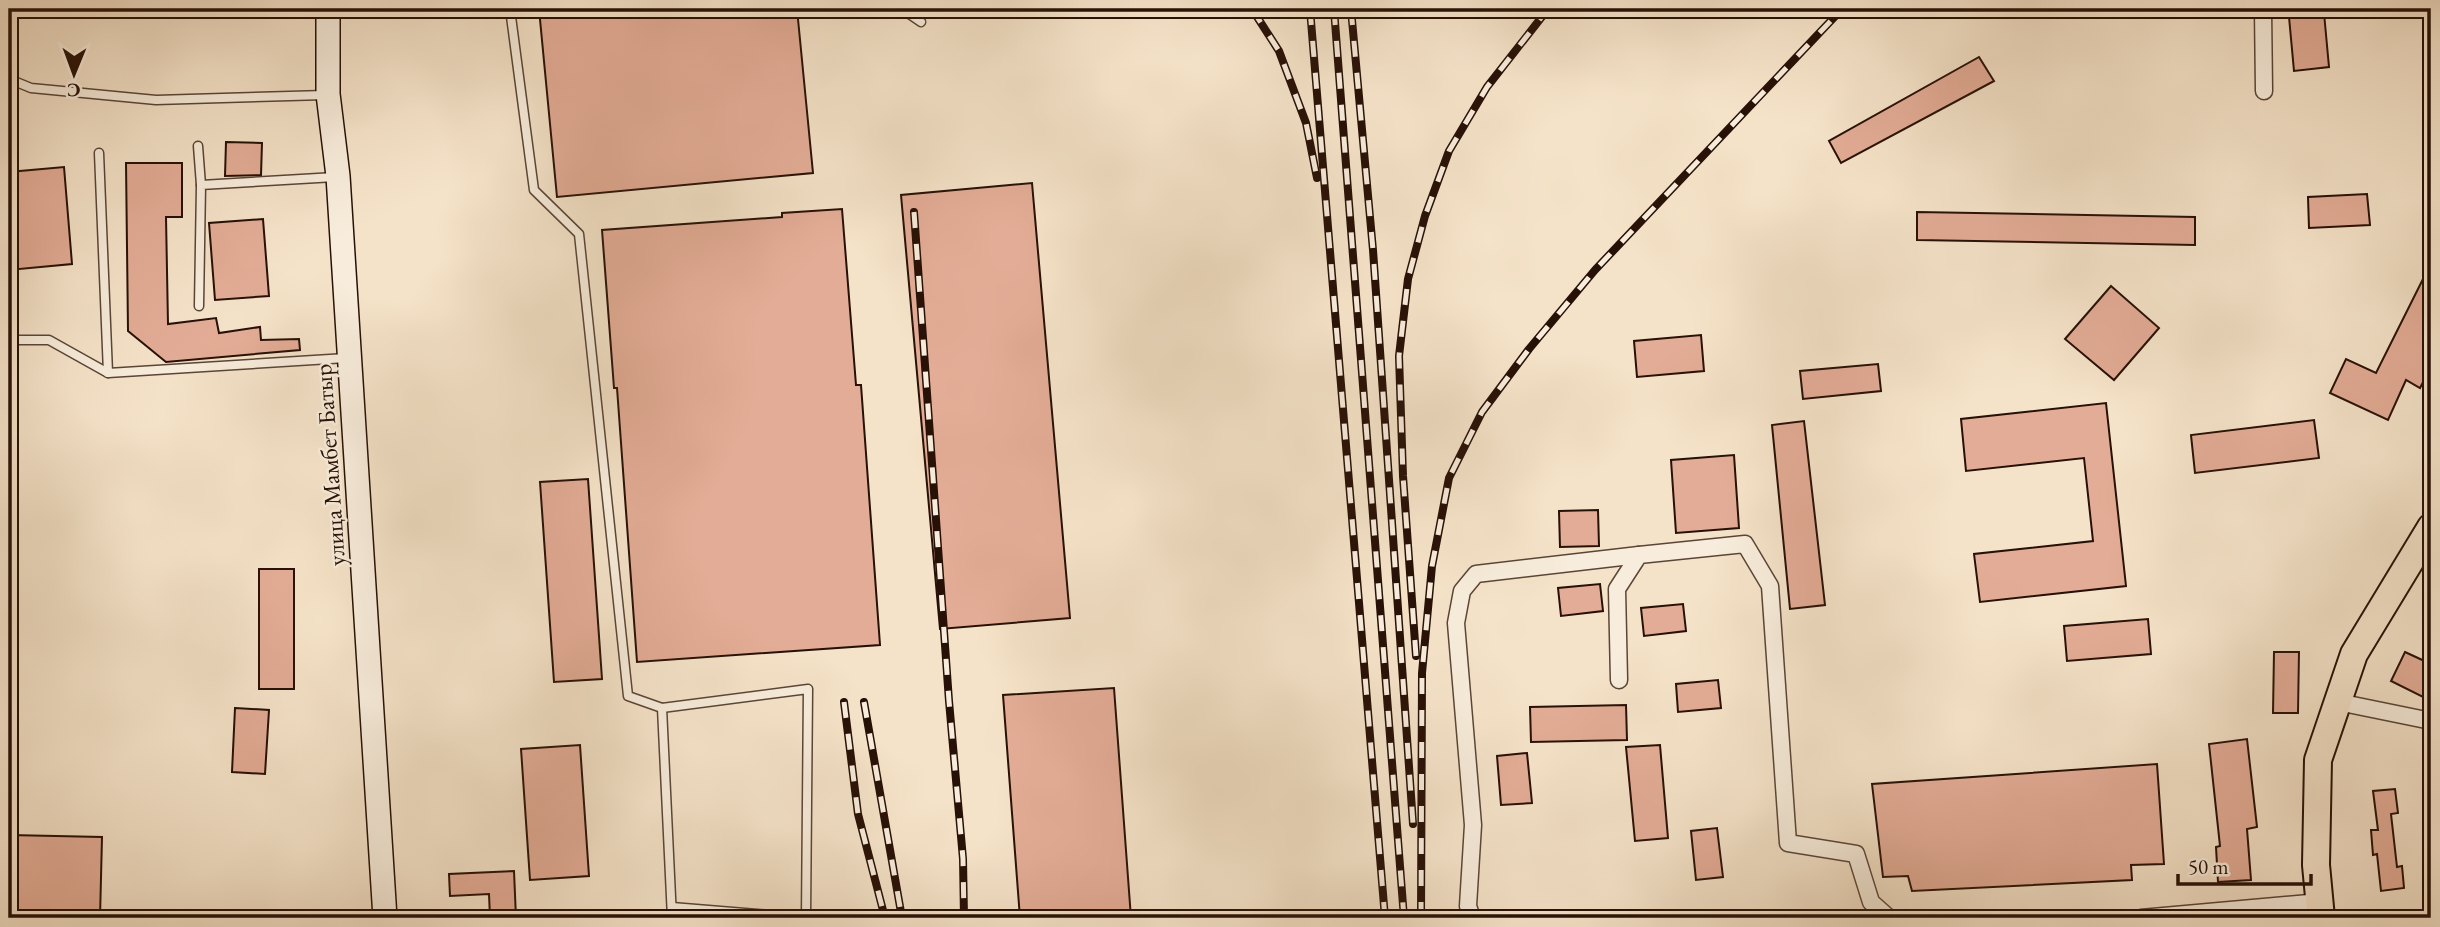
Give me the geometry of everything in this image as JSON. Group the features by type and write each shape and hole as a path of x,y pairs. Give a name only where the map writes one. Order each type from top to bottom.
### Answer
{"main road":[{"name":"улица Мамбет Батыр","path":"328,9 328,94 338,176 385,918"},
{"path":"2320,910 2316,865 2318,760 2354,654 2431,527"}],"street":[{"path":"2263,9 2264,91"},
{"path":"1472,918 1468,906 1473,825 1457,624 1462,591 1476,574 1745,544 1770,586 1788,843 1856,855 1871,902 1889,918"},
{"path":"1619,680 1617,589 1639,555"},
{"path":"2337,702 2431,721"},
{"path":"2141,918 2320,910"}],"lane":[{"path":"510,9 534,190 579,234 628,696 662,708 808,689 806,917 672,907"},
{"path":"902,9 921,22"},
{"path":"9,79 31,88 156,100 328,94"},
{"path":"198,146 201,185 199,306"},
{"path":"99,153 108,373"},
{"path":"201,185 338,176"},
{"path":"9,340 49,340 108,373 349,357"},
{"path":"662,708 672,918"}],"building":[{"path":"539,9 797,9 813,173 557,197"},
{"path":"2324,13 2329,67 2294,71 2289,17"},
{"path":"1979,57 1994,81 1841,163 1829,141"},
{"path":"226,142 262,143 261,175 225,176"},
{"path":"126,163 182,163 182,217 166,217 168,324 216,318 219,333 260,327 261,340 299,339 300,350 166,362 128,331"},
{"path":"64,167 72,264 9,270 9,172"},
{"path":"1032,183 1070,618 940,629 901,195"},
{"path":"2367,194 2370,225 2309,228 2308,197"},
{"path":"842,209 856,385 861,385 880,645 637,662 617,388 614,388 602,230 782,217 782,213"},
{"path":"1917,212 2195,217 2195,245 1917,240"},
{"path":"263,219 269,296 215,300 209,223"},
{"path":"2431,263 2431,367 2420,388 2406,380 2388,420 2330,393 2346,359 2376,373"},
{"path":"2111,286 2159,328 2114,380 2065,339"},
{"path":"1701,335 1704,371 1637,377 1634,341"},
{"path":"1878,364 1881,391 1803,399 1800,371"},
{"path":"2106,403 2126,586 1980,602 1974,554 2093,541 2084,458 1966,471 1961,419"},
{"path":"2314,420 2319,458 2195,473 2191,435"},
{"path":"1804,421 1825,605 1790,609 1772,425"},
{"path":"1734,455 1739,528 1676,533 1671,460"},
{"path":"588,479 602,679 554,682 540,482"},
{"path":"1598,510 1599,546 1560,547 1559,511"},
{"path":"259,569 294,569 294,689 259,689"},
{"path":"1600,584 1603,611 1561,616 1558,588"},
{"path":"1683,604 1686,631 1644,636 1641,608"},
{"path":"2148,619 2151,654 2067,661 2064,626"},
{"path":"2274,652 2299,652 2298,713 2273,713"},
{"path":"2405,652 2431,664 2431,701 2391,681"},
{"path":"1718,680 1721,708 1678,712 1676,684"},
{"path":"1114,688 1131,918 1020,918 1003,695"},
{"path":"1626,705 1627,740 1531,742 1530,707"},
{"path":"235,708 269,710 265,774 232,772"},
{"path":"2247,739 2257,827 2247,829 2251,880 2218,882 2216,847 2220,846 2209,744"},
{"path":"580,745 589,876 530,880 521,749"},
{"path":"1660,745 1668,838 1635,841 1626,747"},
{"path":"1527,753 1532,803 1501,805 1497,756"},
{"path":"2157,764 2164,864 2131,865 2132,880 1912,891 1908,876 1883,877 1872,784"},
{"path":"2395,789 2398,813 2391,814 2397,867 2402,866 2404,888 2381,891 2371,830 2378,830 2373,791"},
{"path":"1717,828 1723,877 1696,880 1691,831"},
{"path":"9,835 102,837 100,918 9,918"},
{"path":"514,871 516,918 490,918 489,894 450,896 449,874"}],"railway":[{"path":"1252,9 1279,51 1306,123 1317,178"},
{"path":"1310,9 1385,918"},
{"path":"1334,9 1404,918"},
{"path":"1351,9 1373,250 1413,824"},
{"path":"1416,656 1403,476 1399,356 1408,279 1425,216 1449,151 1487,87 1548,9"},
{"path":"1421,918 1422,673 1432,566 1449,478 1482,412 1529,349 1595,270 1842,9"},
{"path":"914,212 963,859 964,918"},
{"path":"844,702 858,814 885,918"},
{"path":"864,702 902,918"}]}
